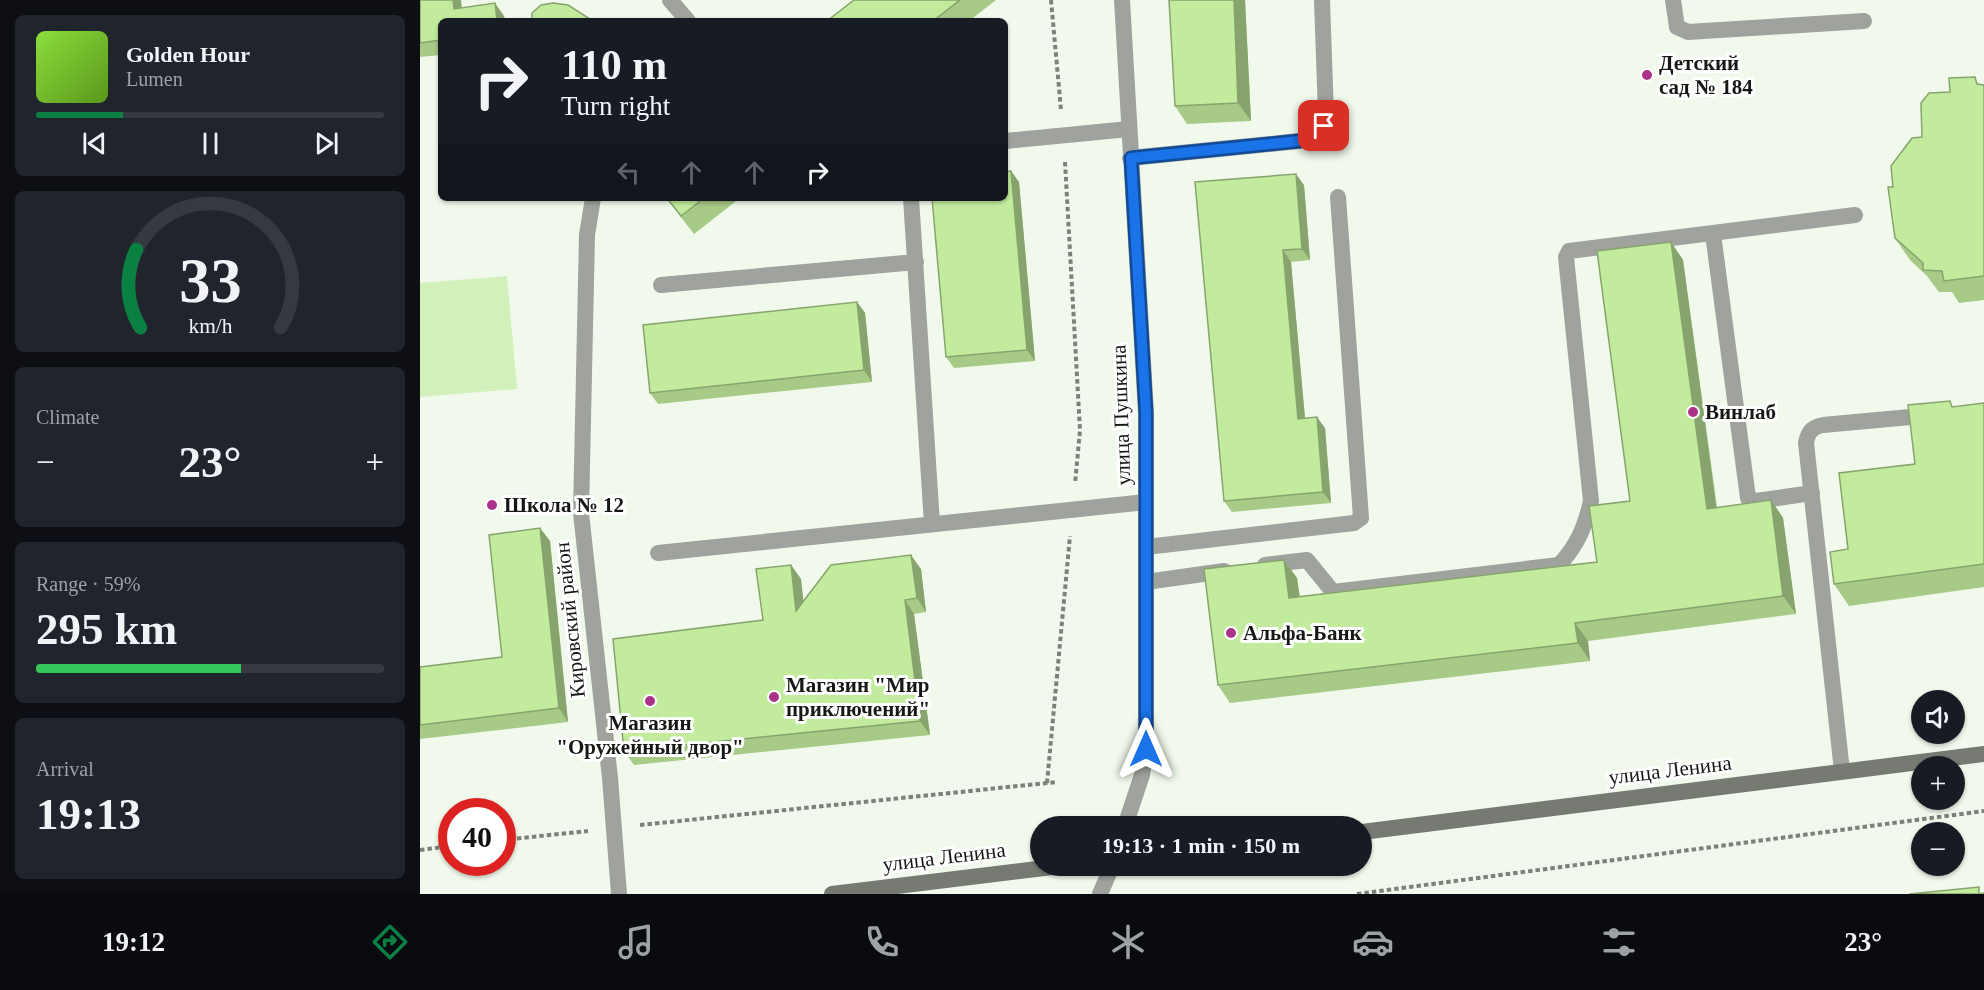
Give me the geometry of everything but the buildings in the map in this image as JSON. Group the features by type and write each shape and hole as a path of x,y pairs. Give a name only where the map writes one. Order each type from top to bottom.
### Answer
{"main road":[{"name":"улица Ленина","path":"1372,831 1984,754"},
{"name":"улица Ленина","path":"832,894 1030,870"}],"street":[{"path":"670,0 685,18"},
{"name":"улица Пушкина","path":"1122,0 1146,413 1146,749 1142,775 1128,816"},
{"path":"1131,158 1299,141 1314,136 1324,126 1326,114 1322,0"},
{"path":"1673,0 1677,27 1688,32 1864,21"},
{"path":"1008,141 1129,129"},
{"path":"1146,547 1354,523 1361,518 1338,197"},
{"name":"Кировский район","path":"593,201 587,236 580,513 619,894"},
{"path":"911,201 932,524"},
{"path":"1146,582 1307,560 1330,591 1336,592 1559,566 1574,549 1585,526 1591,501 1566,254 1572,250 1854,215"},
{"path":"1713,234 1748,498 1756,501 1812,493"},
{"path":"661,285 915,262"},
{"path":"1842,771 1806,443 1808,434 1815,427 1949,414"},
{"path":"658,553 1146,502"},
{"path":"1100,894 1108,876"}],"path":[{"path":"1047,783 1080,430 1063,136 1051,0"},
{"path":"516,838 1056,782"},
{"path":"1357,894 1984,811"},
{"path":"420,850 438,848"}],"green space":[{"path":"507,276 517,389 420,397 420,283"}],"place":[{"name":"Детский сад № 184","path":"1647,75"},
{"name":"Винлаб","path":"1693,412"},
{"name":"Школа № 12","path":"492,505"},
{"name":"Альфа-Банк","path":"1231,633"},
{"name":"Магазин \"Мир приключений\"","path":"774,697"},
{"name":"Магазин \"Оружейный двор\"","path":"650,701"}],"route":[{"path":"1146,749 1146,413 1131,158 1299,141 1314,136 1324,126"}]}
